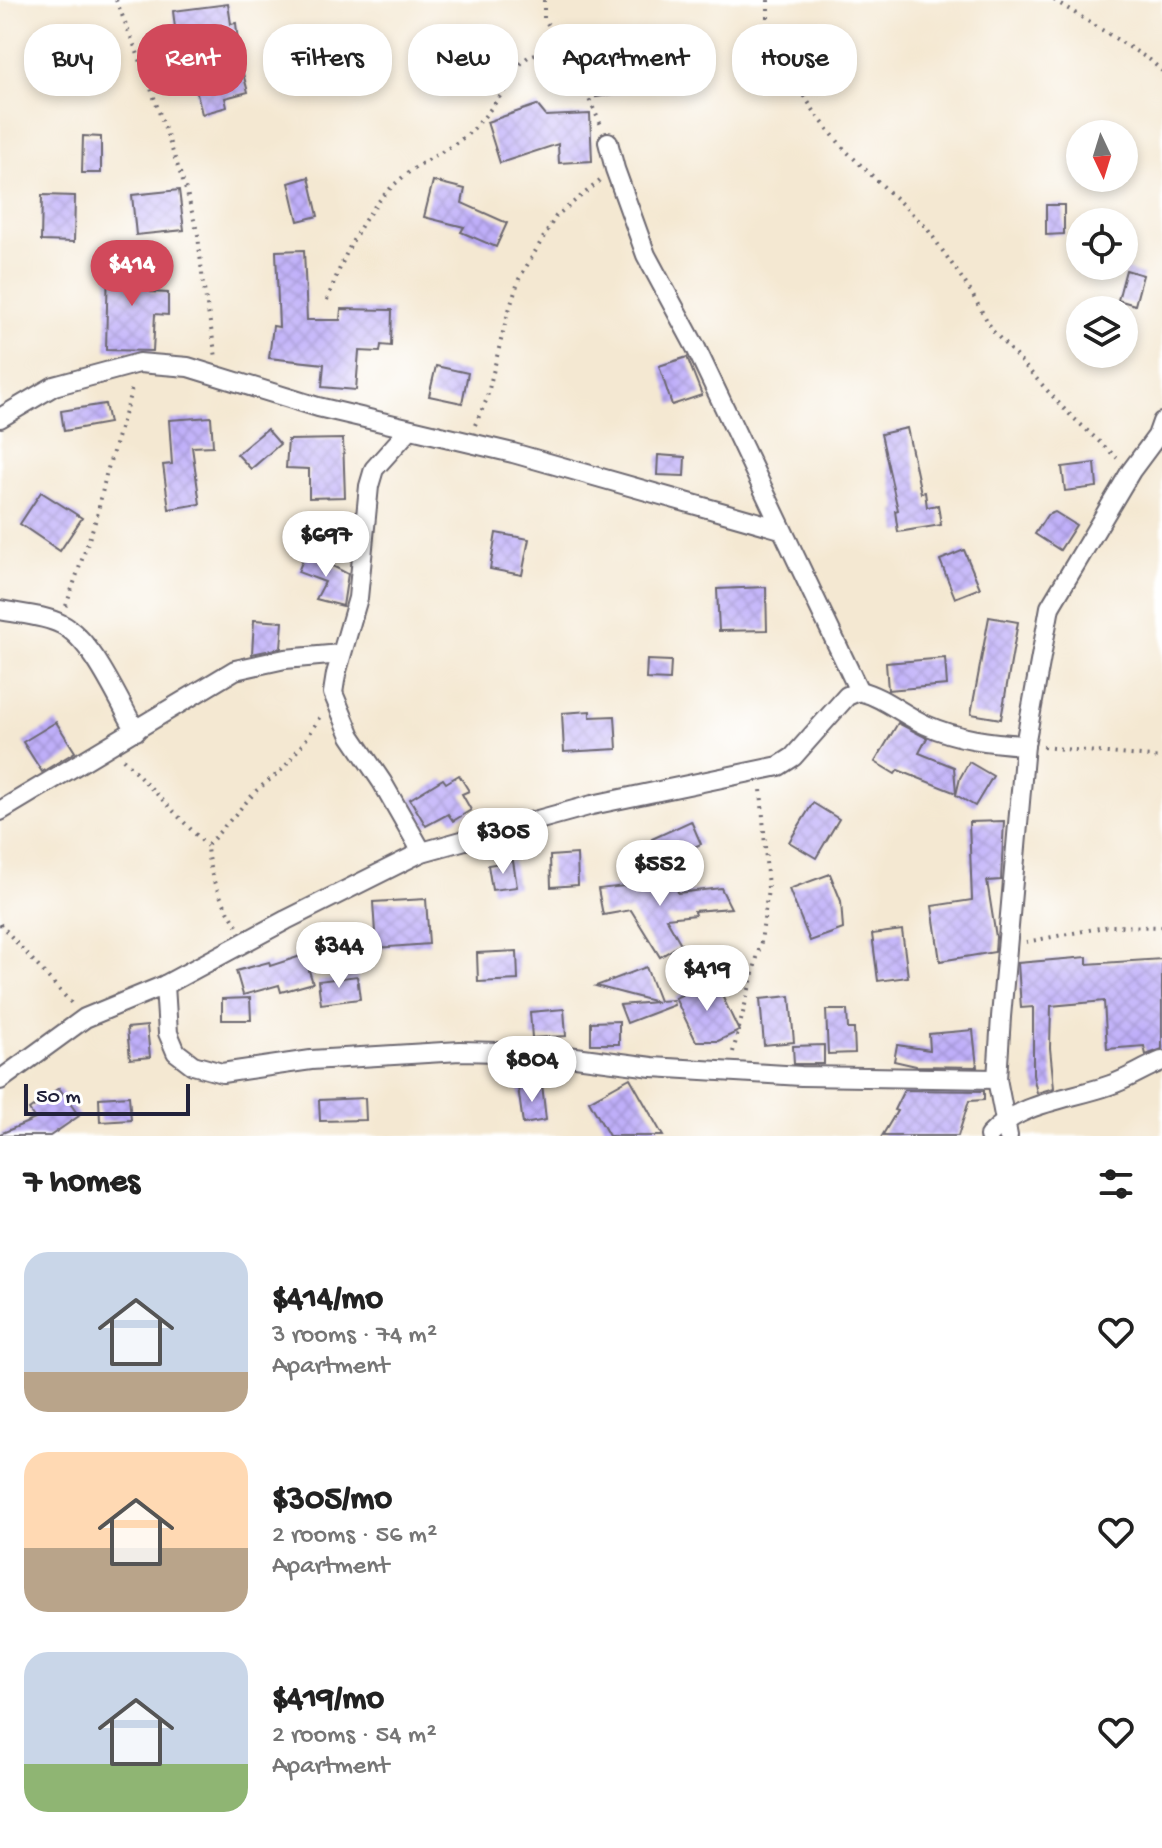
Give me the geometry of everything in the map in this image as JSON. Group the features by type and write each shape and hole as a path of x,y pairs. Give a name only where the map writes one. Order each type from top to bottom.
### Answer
{"street":[{"path":"608,142 646,255 696,348 859,691"},
{"path":"0,418 54,386 139,363 188,367 318,407 468,441 781,529"},
{"path":"409,430 374,469 369,486 358,598 333,693 351,736 382,782 422,852"},
{"path":"1006,1128 997,1079 1008,944 1025,745 1050,607 1131,471 1160,433"},
{"path":"0,610 59,623 75,633 88,649 136,731"},
{"path":"0,811 235,670 285,659 341,654"},
{"path":"0,1080 85,1018 165,985 422,852 592,805 779,766 793,757 847,696 859,691 879,698 925,725 963,737 1025,745"},
{"path":"165,985 168,1033 176,1052 193,1065 222,1073 311,1060 460,1051 545,1053 652,1067 727,1072 997,1079"},
{"path":"989,1136 1052,1100 1110,1085 1162,1061"}],"path":[{"path":"116,0 147,77 187,193 198,235 218,375"},
{"path":"544,0 544,18 548,24"},
{"path":"768,0 768,18 793,79 818,117 855,160 926,227 968,287 993,331 1066,411 1131,471"},
{"path":"1054,0 1150,60 1162,71"},
{"path":"327,300 344,254 359,226 382,195 409,172 470,132 524,61 534,55"},
{"path":"587,96 608,142"},
{"path":"468,441 486,401 519,279 556,216 615,169"},
{"path":"59,623 97,516 139,363"},
{"path":"207,846 257,790 284,768 307,738 333,693"},
{"path":"1025,745 1162,758"},
{"path":"111,746 207,846 209,870 218,893 246,941"},
{"path":"727,1072 761,942 768,889 760,771"},
{"path":"0,924 85,1018"},
{"path":"1008,944 1110,926 1162,927"}],"building":[{"path":"228,4 231,24 175,24 173,11"},
{"path":"198,96 233,96 225,98 227,107 202,114"},
{"path":"537,105 546,116 590,114 592,161 559,163 558,144 500,163 487,122"},
{"path":"83,136 101,137 101,173 82,173"},
{"path":"309,177 318,216 298,221 289,183"},
{"path":"433,181 465,189 462,203 507,223 496,247 461,232 464,227 424,217"},
{"path":"179,190 184,230 136,235 132,195"},
{"path":"42,195 75,196 74,242 41,241"},
{"path":"1046,205 1064,205 1064,234 1046,235"},
{"path":"304,250 307,320 340,320 341,309 392,310 391,346 381,345 380,352 359,351 356,390 322,387 324,364 269,358 273,326 279,327 276,251"},
{"path":"108,264 152,265 151,292 168,293 168,315 155,314 153,351 106,350"},
{"path":"1138,274 1143,275 1137,296 1119,296 1123,280 1138,280"},
{"path":"687,357 702,395 672,405 659,366"},
{"path":"436,366 468,373 462,403 429,396"},
{"path":"105,404 109,423 64,431 61,411"},
{"path":"211,417 213,446 192,447 200,504 169,509 163,465 172,464 169,420"},
{"path":"907,428 921,493 925,492 927,507 938,505 941,525 898,532 895,511 898,510 881,434"},
{"path":"267,429 280,444 251,469 237,454"},
{"path":"343,439 345,497 309,498 309,469 286,468 288,440"},
{"path":"658,455 685,457 684,476 657,475"},
{"path":"1095,463 1097,487 1065,491 1062,467"},
{"path":"41,492 82,518 60,551 20,524"},
{"path":"1055,512 1076,525 1060,550 1035,534 1047,515"},
{"path":"496,533 529,539 522,575 490,569"},
{"path":"964,550 980,588 955,598 940,560"},
{"path":"306,552 348,574 343,606 316,599 325,582 298,572"},
{"path":"766,587 767,630 719,631 717,589"},
{"path":"989,617 1018,622 1001,719 971,714"},
{"path":"254,620 283,622 281,648 252,654"},
{"path":"945,658 947,685 888,690 886,663"},
{"path":"647,660 671,661 670,680 646,679"},
{"path":"590,711 590,717 615,716 617,749 564,752 562,713"},
{"path":"56,722 75,752 42,772 23,742"},
{"path":"898,723 927,738 919,753 954,767 956,793 898,770 895,774 875,762"},
{"path":"969,762 993,776 975,806 956,795 960,778"},
{"path":"459,775 469,791 462,794 471,810 453,821 448,814 426,826 410,799 443,779 446,783"},
{"path":"813,803 839,819 816,858 789,842"},
{"path":"691,821 701,844 662,861 652,839"},
{"path":"1004,821 1001,880 987,881 996,937 995,952 940,961 932,906 972,900 969,822"},
{"path":"577,854 578,885 551,887 550,856"},
{"path":"513,861 517,887 492,890 488,865"},
{"path":"830,874 841,901 843,929 810,941 789,889"},
{"path":"676,880 678,893 721,888 731,908 694,911 695,915 666,918 681,944 660,957 631,910 603,915 598,889"},
{"path":"426,899 429,944 376,948 373,902"},
{"path":"902,930 908,977 878,981 872,934"},
{"path":"517,951 518,980 478,982 477,953"},
{"path":"304,955 313,983 281,992 279,985 243,995 236,971 269,962 270,966"},
{"path":"1087,957 1087,964 1162,959 1162,1049 1146,1055 1144,1046 1107,1049 1104,1001 1051,1006 1050,1048 1054,1088 1037,1093 1033,1075 1033,1007 1021,1008 1018,963"},
{"path":"646,967 659,1001 673,1000 674,1005 627,1023 620,1005 657,1002 596,986"},
{"path":"357,976 360,999 321,1004 318,981"},
{"path":"714,979 739,1031 718,1041 696,1041 675,998"},
{"path":"790,996 794,1042 764,1045 760,999"},
{"path":"250,998 251,1020 222,1020 222,999"},
{"path":"564,1009 566,1036 532,1038 530,1012"},
{"path":"826,1010 847,1010 848,1029 854,1029 855,1053 828,1054"},
{"path":"619,1021 619,1044 591,1044 591,1022"},
{"path":"147,1026 150,1057 130,1059 127,1028"},
{"path":"973,1030 977,1067 916,1066 894,1061 897,1045 930,1050 929,1034"},
{"path":"824,1045 824,1064 794,1064 793,1046"},
{"path":"630,1078 663,1136 609,1136 589,1101"},
{"path":"542,1084 546,1120 523,1124 518,1087"},
{"path":"59,1088 79,1116 50,1136 0,1136 35,1119 29,1110"},
{"path":"904,1090 984,1091 984,1100 969,1101 958,1136 882,1136 897,1111 894,1110"},
{"path":"129,1096 131,1120 100,1122 99,1098"},
{"path":"365,1098 366,1120 320,1121 319,1100"}]}
